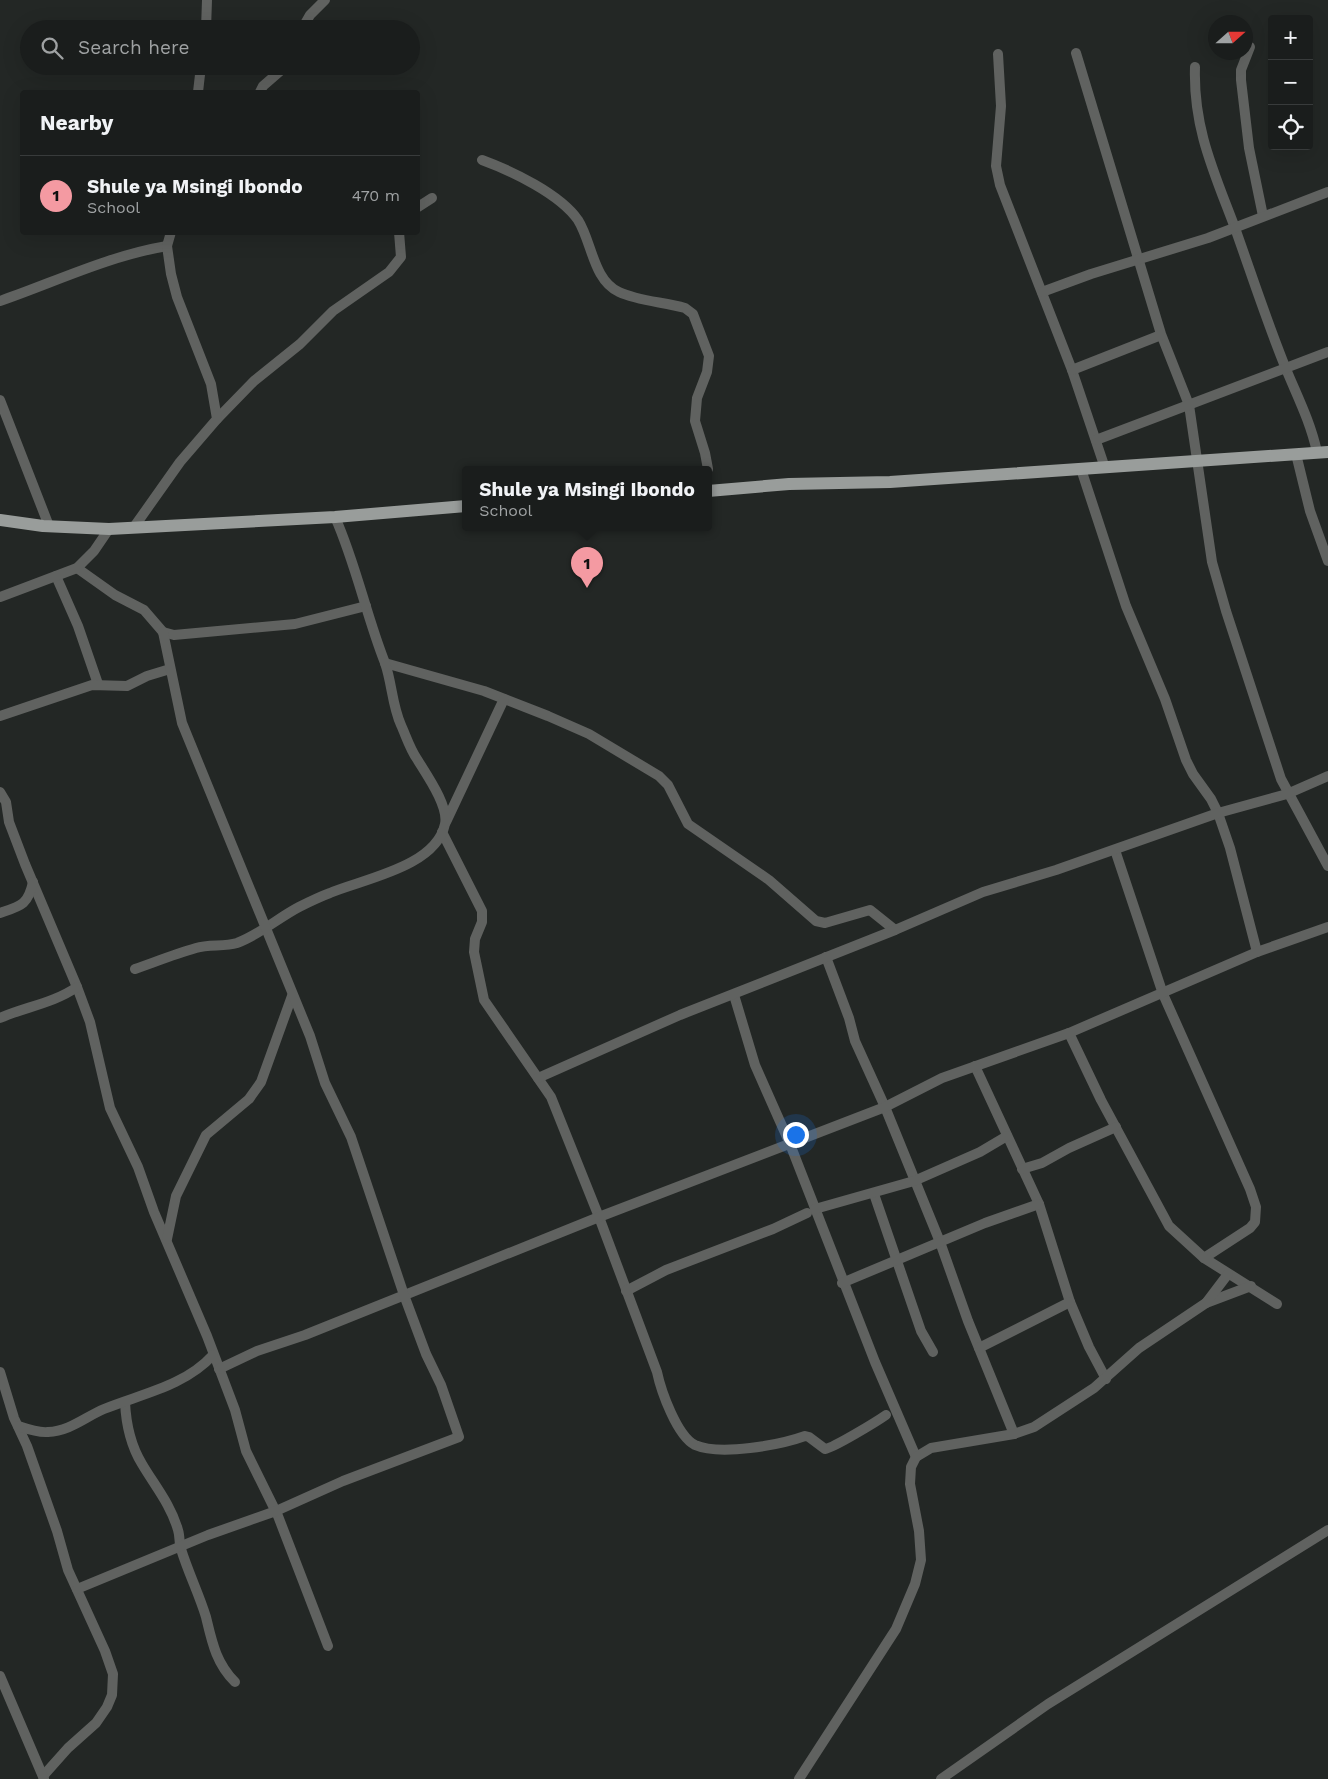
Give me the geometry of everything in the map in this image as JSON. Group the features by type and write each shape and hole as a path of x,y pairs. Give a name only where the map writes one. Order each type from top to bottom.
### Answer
{"main road":[{"path":"712,491 789,484 890,482 1080,470 1322,452"},
{"path":"0,520 49,526 109,529 335,516 462,506"}],"street":[{"path":"206,20 207,0"},
{"path":"307,20 325,0"},
{"path":"1076,53 1161,336 1189,405 1212,562 1226,611 1287,794 1311,833 1328,866"},
{"path":"998,54 1001,106 996,166 1006,203 1072,370 1105,468"},
{"path":"1245,60 1241,70 1241,80 1249,148 1263,216"},
{"path":"1195,67 1195,102 1200,130 1210,164 1286,369 1322,452"},
{"path":"198,90 200,75"},
{"path":"261,90 276,75"},
{"path":"482,160 530,184 569,209 586,236 600,271 608,284 618,292 673,304 685,308 693,314 708,356 706,372 697,398 696,421 707,466"},
{"path":"1042,292 1137,259 1208,238 1328,192"},
{"path":"420,205 432,198"},
{"path":"170,235 166,246 177,297 211,384 217,419"},
{"path":"134,527 180,462 217,419 254,382 300,344 333,311 389,272 401,257 399,235"},
{"path":"0,301 81,270 144,250 166,246"},
{"path":"1072,370 1161,336"},
{"path":"1096,440 1328,352"},
{"path":"0,400 49,526"},
{"path":"1296,454 1310,511 1328,561"},
{"path":"1080,470 1126,606 1165,699 1186,760 1192,774 1211,799 1218,813 1233,856 1257,952"},
{"path":"335,516 366,606 377,648 385,663 396,713 416,759 434,786 444,827 482,911 482,922 475,939 474,952 484,1000 551,1098 599,1217 679,1429 694,1445 709,1449 774,1446 805,1436 809,1436 825,1449 831,1448 843,1439 886,1415"},
{"path":"0,597 77,568 94,551 109,529"},
{"path":"77,568 115,595 144,610 162,632 182,723 292,996 310,1036 325,1083 351,1137 404,1295 426,1354 441,1386 459,1437 343,1481 276,1511 208,1535 181,1548 77,1589"},
{"path":"56,576 78,626 98,684"},
{"path":"162,632 180,635 295,624 366,606"},
{"path":"385,663 476,688 589,734 659,776 668,785 688,824 769,880 816,921 825,923 834,921 866,909 877,914 895,930"},
{"path":"0,716 98,684 127,686 147,676 170,669"},
{"path":"135,969 198,947 235,944 298,908 331,892 366,882 410,862 431,846 444,827 504,699"},
{"path":"538,1078 680,1015 895,930 984,892 1115,850 1218,813 1287,794 1328,776"},
{"path":"0,792 4,814 9,822 90,1022 110,1108 138,1167 207,1336 235,1410 246,1451 276,1511 328,1646"},
{"path":"1115,850 1163,994 1250,1189 1256,1207 1255,1222 1250,1228 1204,1258"},
{"path":"0,913 19,907 26,902 33,882"},
{"path":"219,1369 257,1350 305,1335 599,1217 885,1107 942,1078 1069,1033 1257,952 1328,927"},
{"path":"826,957 849,1018 855,1041 885,1107 940,1242 978,1348 1014,1434"},
{"path":"0,1018 18,1010 52,1000 77,987"},
{"path":"734,995 755,1065 790,1144 811,1211 916,1457"},
{"path":"166,1239 176,1196 206,1135 249,1099 261,1082 292,996"},
{"path":"1069,1033 1116,1128 1169,1226 1204,1258 1277,1304"},
{"path":"975,1066 1039,1204 1070,1302 1089,1347 1106,1379"},
{"path":"1022,1169 1042,1163 1069,1148 1116,1128"},
{"path":"626,1291 666,1270 773,1230 811,1211 914,1181 980,1152 1007,1136"},
{"path":"874,1194 921,1331 933,1352"},
{"path":"842,1283 940,1242 1039,1204"},
{"path":"1206,1303 1228,1274"},
{"path":"799,1779 896,1629 915,1584 921,1560 919,1531 910,1484 912,1467 916,1457 931,1448 1014,1434 1034,1427 1106,1379 1139,1348 1206,1303 1251,1286"},
{"path":"978,1348 1070,1302"},
{"path":"18,1426 48,1432 65,1429 103,1410 179,1381 204,1365 213,1355"},
{"path":"0,1372 4,1400 18,1426 33,1464 68,1570 105,1651 113,1674 112,1695 107,1707 96,1723 68,1748 44,1778 0,1676"},
{"path":"124,1402 130,1437 142,1464 166,1502 178,1531 181,1548 201,1603 214,1650 224,1670 235,1682"},
{"path":"941,1779 1048,1704 1328,1530"}],"place":[{"name":"Shule ya Msingi Ibondo","path":"587,588"}]}
